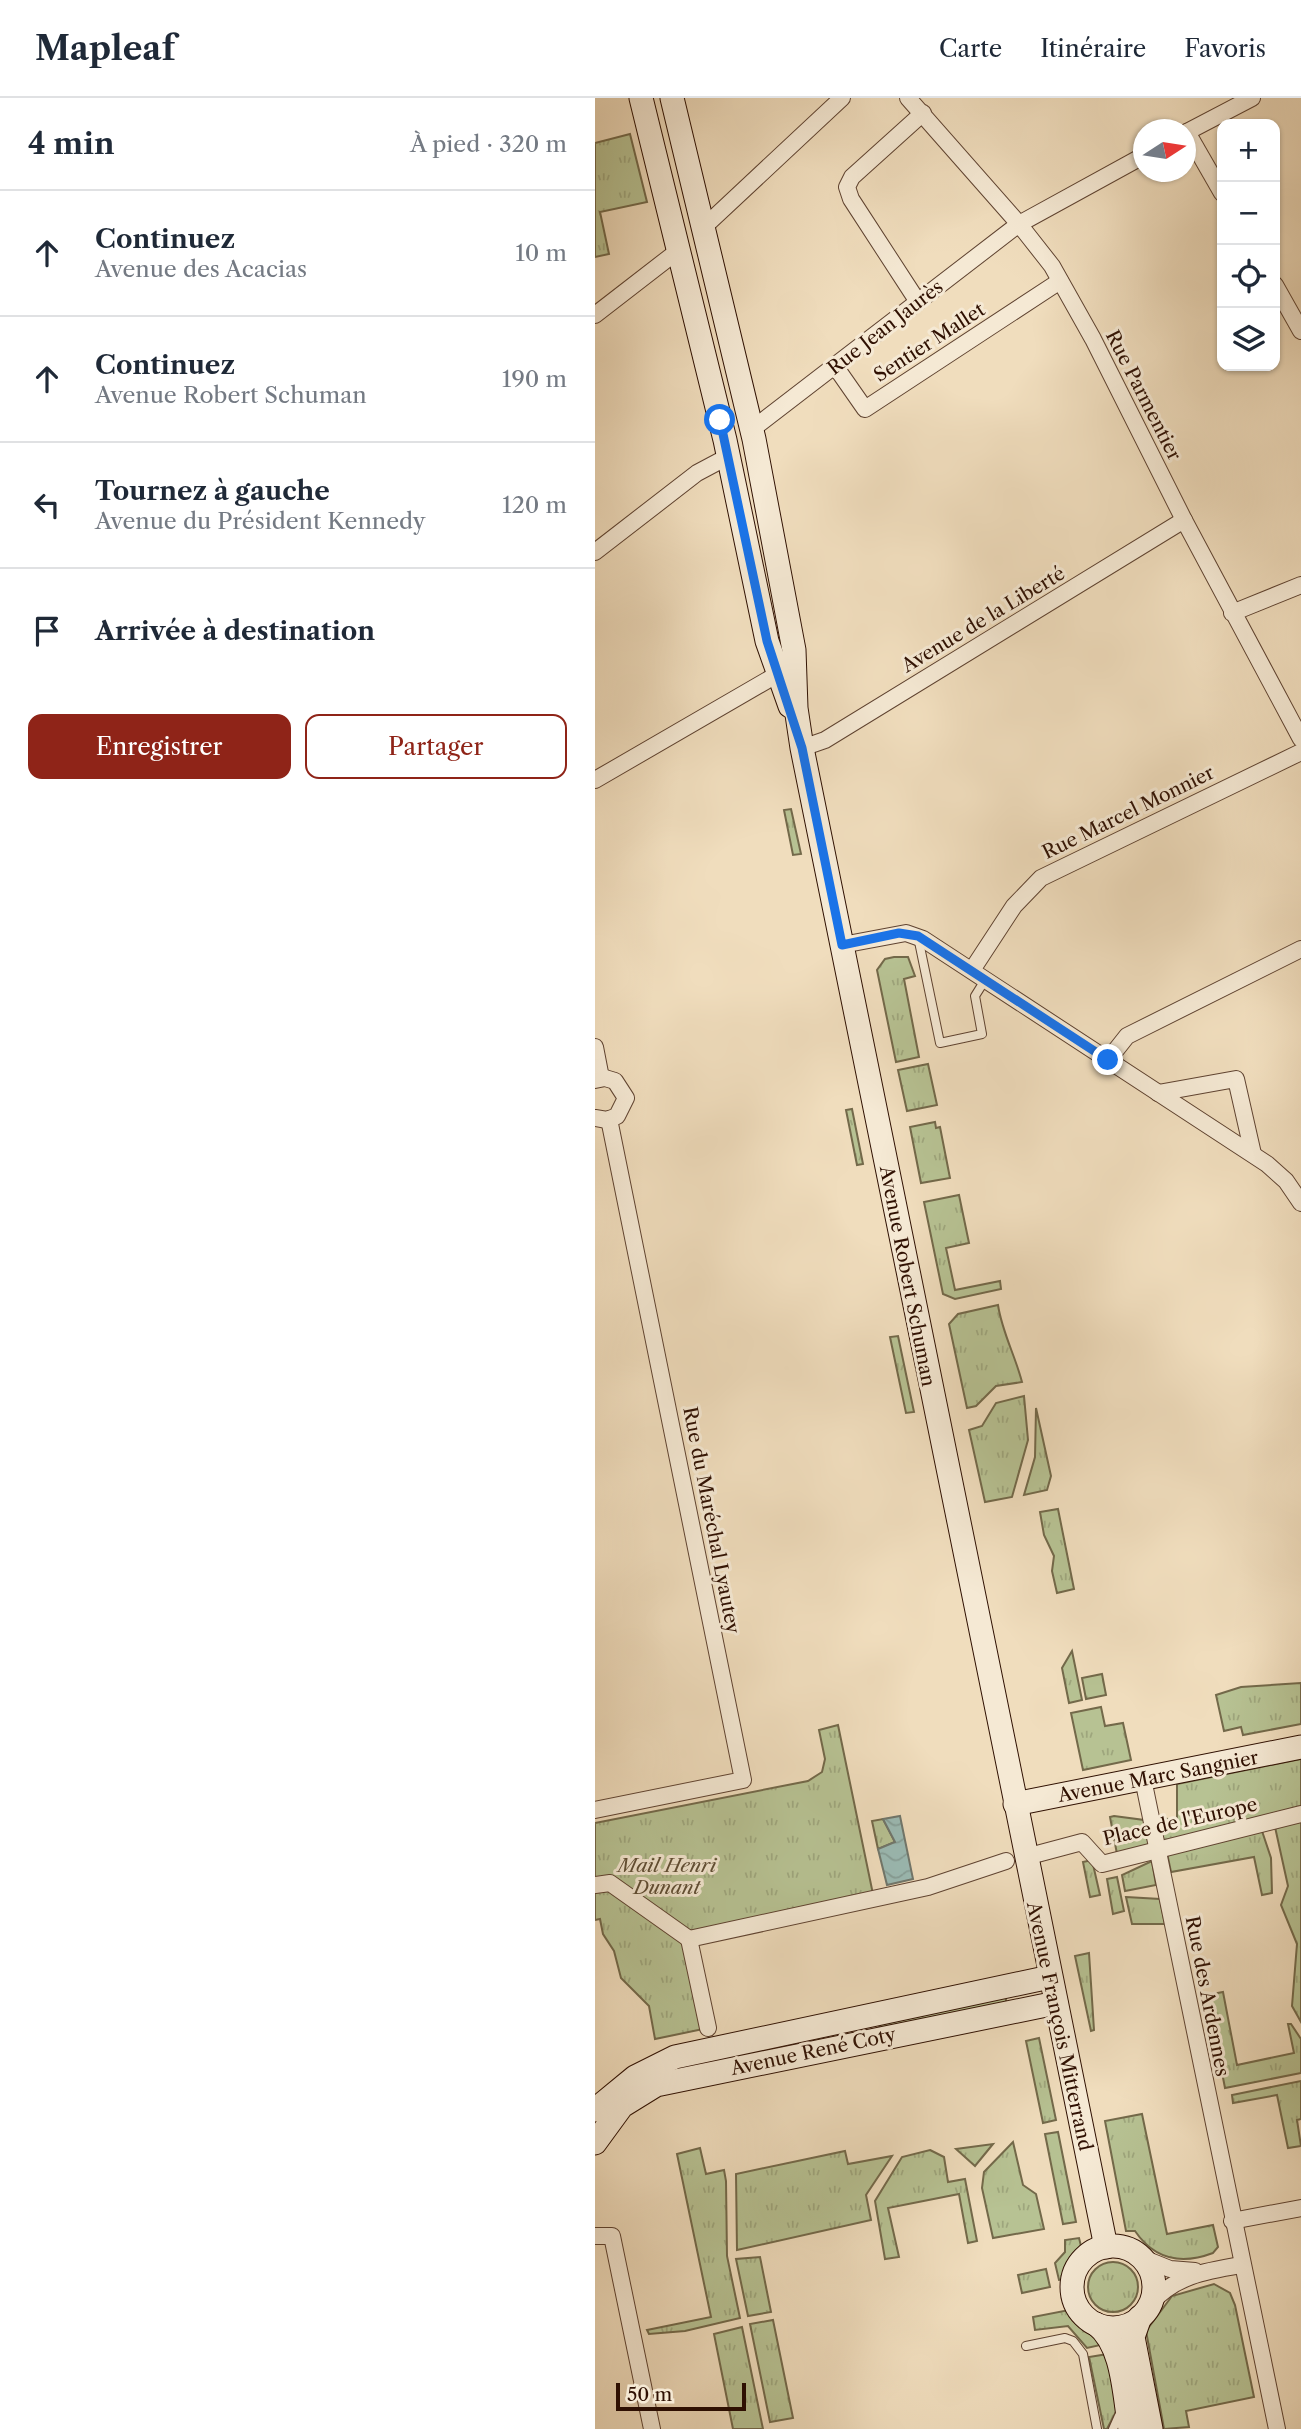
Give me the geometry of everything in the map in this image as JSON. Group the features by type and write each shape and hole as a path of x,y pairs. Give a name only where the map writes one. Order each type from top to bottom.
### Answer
{"main road":[{"name":"Avenue Robert Schuman","path":"641,98 727,448 767,641 802,748"},
{"name":"Avenue Robert Schuman","path":"671,98 752,430 795,650 796,708 802,748 1015,1804"},
{"path":"679,250 704,227"},
{"name":"Rue Jean Jaurès","path":"727,448 752,430"},
{"name":"Avenue Marc Sangnier","path":"1015,1804 1301,1747"},
{"name":"Avenue François Mitterrand","path":"1015,1804 1105,2247"},
{"name":"Avenue René Coty","path":"595,2110 635,2077 675,2057 1050,1977"},
{"name":"Avenue René Coty","path":"595,2143 622,2106 656,2085 1056,2003"},
{"path":"1130,2429 1114,2348 1107,2334 1077,2307 1072,2281 1083,2259 1105,2247 1124,2248 1140,2257 1152,2277 1153,2292 1133,2331 1151,2429"},
{"path":"1097,2324 1119,2327 1144,2311"}],"street":[{"path":"704,227 842,98"},
{"name":"Rue Parmentier","path":"908,98 1019,224 1060,281 1093,339 1184,520 1301,739"},
{"path":"1196,128 1252,98"},
{"path":"918,302 851,199 847,187 852,177 923,113"},
{"path":"1196,150 1217,185"},
{"name":"Rue Jean Jaurès","path":"752,430 1019,224 1133,161"},
{"path":"595,315 679,250"},
{"name":"Sentier Mallet","path":"835,366 865,409 1060,281"},
{"path":"1280,294 1301,331"},
{"name":"Rue Jean Jaurès","path":"595,552 727,448"},
{"name":"Avenue de la Liberté","path":"802,748 837,733 1184,520"},
{"path":"1233,613 1301,585"},
{"path":"595,780 778,674"},
{"name":"Rue Marcel Monnier","path":"979,975 1014,906 1041,878 1301,752"},
{"path":"842,945 899,933 918,936 1253,1154 1286,1181 1301,1203"},
{"path":"1108,1060 1126,1036 1301,949"},
{"path":"595,1047 598,1079 615,1081 625,1095 622,1111 602,1118"},
{"path":"1158,1093 1235,1079 1253,1154"},
{"name":"Rue du Maréchal Lyautey","path":"595,1810 743,1780 602,1118"},
{"name":"Rue des Ardennes","path":"1143,1779 1241,2265 1277,2429"},
{"name":"Place de l'Europe","path":"1037,1854 1082,1842 1102,1864 1301,1814"},
{"path":"689,1939 927,1887 1006,1861"},
{"path":"595,1885 610,1883 689,1939 708,2028"},
{"path":"1232,2221 1301,2208"},
{"path":"595,2236 612,2236 652,2429"},
{"path":"1140,2257 1170,2269 1205,2271 1241,2265"},
{"path":"1144,2311 1166,2288 1205,2271"}],"lane":[{"path":"918,936 940,1043 982,1034 975,996 979,975"},
{"path":"1026,2346 1065,2338 1078,2346 1083,2354 1097,2429"},
{"path":"1113,2429 1125,2402"}],"green space":[{"path":"630,134 647,202 600,212 609,254 595,257 595,143"},
{"path":"791,809 801,854 793,855 784,810"},
{"path":"908,957 915,976 904,979 919,1057 896,1062 877,970 885,959"},
{"path":"928,1064 937,1105 907,1111 898,1070"},
{"path":"852,1109 863,1164 857,1165 846,1110"},
{"path":"935,1122 936,1128 940,1127 950,1178 921,1183 910,1127"},
{"path":"959,1195 969,1243 946,1248 955,1290 1000,1281 1001,1289 955,1299 943,1294 924,1202"},
{"path":"998,1305 1002,1325 1022,1382 996,1386 976,1406 967,1408 949,1324 958,1314"},
{"path":"898,1336 914,1412 906,1413 890,1337"},
{"path":"1024,1396 1028,1440 1012,1497 985,1502 969,1430 982,1426 996,1403"},
{"path":"1036,1408 1051,1476 1047,1490 1024,1495 1035,1457"},
{"path":"1058,1509 1074,1589 1057,1593 1052,1571 1054,1556 1044,1535 1040,1512"},
{"path":"1072,1651 1082,1700 1069,1703 1062,1668"},
{"path":"1102,1674 1106,1695 1086,1699 1082,1678"},
{"path":"1301,1683 1301,1724 1243,1735 1241,1727 1224,1731 1216,1695 1241,1687"},
{"path":"1101,1707 1105,1726 1123,1723 1131,1760 1083,1770 1071,1713"},
{"name":"Mail Henri Dunant","path":"838,1725 874,1899 689,1939 708,2028 655,2039 649,2006 621,1978 614,1951 603,1934 600,1919 595,1920 595,1823 808,1781 822,1772 825,1759 819,1730"},
{"path":"1301,1759 1301,1807 1164,1842 1159,1818 1177,1820 1177,1784"},
{"path":"1110,1817 1144,1820 1150,1848 1117,1854"},
{"path":"883,1819 895,1842 878,1849 872,1821"},
{"path":"1301,1821 1301,2022 1292,2006 1297,1944 1281,1905 1288,1886 1275,1827"},
{"path":"1262,1831 1271,1858 1272,1893 1262,1895 1254,1857 1171,1872 1167,1853"},
{"path":"1092,1860 1100,1895 1090,1897 1083,1862"},
{"path":"1152,1861 1156,1885 1125,1891 1122,1875"},
{"path":"1117,1877 1124,1911 1113,1914 1107,1879"},
{"path":"1126,1897 1160,1899 1165,1924 1132,1924"},
{"path":"1089,1953 1094,2030 1091,2031 1075,1956"},
{"path":"1223,1992 1237,2065 1294,2053 1288,2024 1291,2024 1301,2039 1301,2073 1225,2088 1207,1995"},
{"path":"1005,1994 1007,2007 880,2032 879,2024"},
{"path":"1039,2038 1056,2120 1043,2123 1026,2041"},
{"path":"1301,2081 1301,2119 1297,2120 1301,2146 1288,2148 1277,2095 1233,2103 1232,2095"},
{"path":"1142,2114 1167,2234 1213,2225 1218,2247 1213,2253 1190,2259 1169,2257 1151,2248 1135,2231 1126,2231 1105,2121"},
{"path":"1058,2132 1076,2222 1063,2224 1045,2134"},
{"path":"1013,2142 1023,2185 1036,2194 1044,2229 993,2238 982,2188 984,2172"},
{"path":"993,2144 975,2166 956,2149"},
{"path":"700,2148 706,2174 724,2170 727,2256 740,2318 685,2331 649,2334 647,2330 711,2317 677,2154"},
{"path":"930,2150 944,2157 948,2182 965,2179 977,2241 968,2243 959,2194 888,2208 899,2257 885,2259 875,2201 902,2157"},
{"path":"845,2151 848,2164 892,2156 866,2195 871,2220 737,2250 736,2174"},
{"path":"1079,2238 1082,2250 1071,2261 1066,2279 1059,2280 1055,2263 1065,2252 1065,2240"},
{"path":"760,2257 771,2312 748,2316 736,2259"},
{"path":"1113,2262 1131,2269 1138,2287 1131,2305 1113,2312 1095,2305 1088,2287 1095,2269"},
{"path":"1046,2269 1050,2287 1022,2293 1018,2275"},
{"path":"1214,2284 1230,2293 1235,2305 1254,2397 1186,2411 1189,2427 1164,2429 1146,2331 1172,2296"},
{"path":"1069,2310 1105,2344 1087,2348 1068,2326 1035,2330 1033,2317"},
{"path":"773,2320 793,2418 770,2422 750,2324"},
{"path":"742,2327 763,2429 733,2429 714,2334"},
{"path":"1108,2354 1119,2406 1107,2429 1104,2429 1089,2357"}],"water":[{"path":"900,1816 913,1879 887,1885 878,1849 895,1842 883,1819"}],"route":[{"path":"720,420 767,641 802,748 842,945 899,933 918,936 1108,1060"}]}
